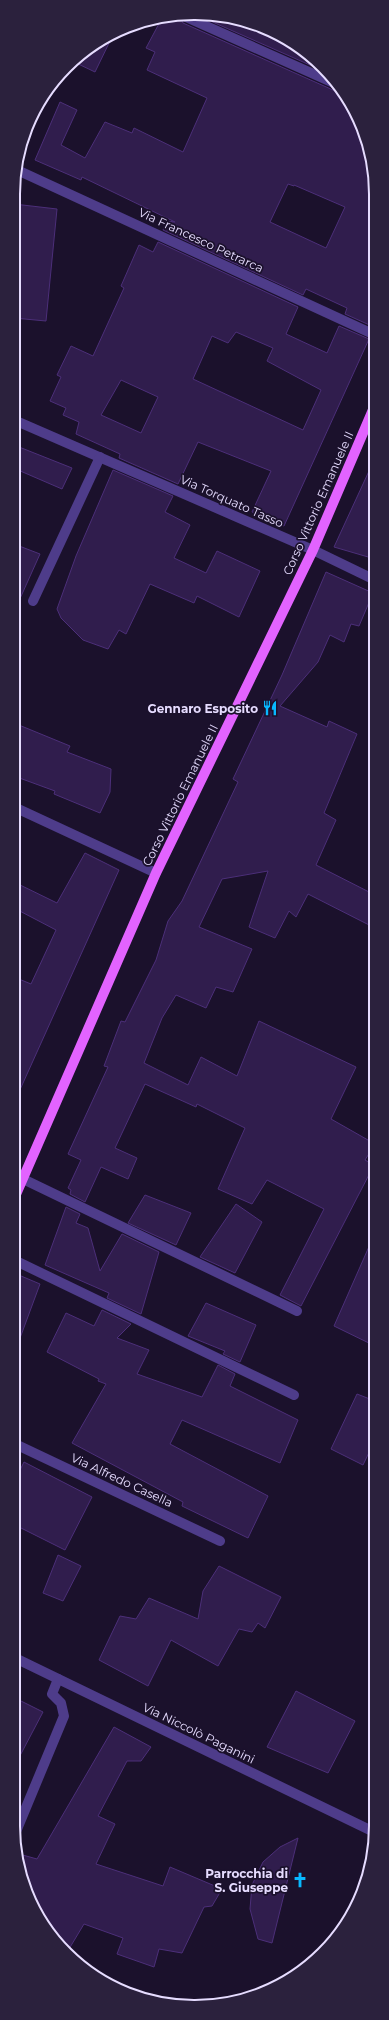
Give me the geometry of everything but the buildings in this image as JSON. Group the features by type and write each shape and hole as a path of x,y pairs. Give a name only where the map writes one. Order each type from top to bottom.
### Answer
{"main road":[{"name":"Corso Vittorio Emanuele II","path":"20,1187 156,873 313,550 369,419"}],"street":[{"path":"193,20 327,80"},
{"name":"Via Francesco Petrarca","path":"21,172 369,332"},
{"name":"Via Torquato Tasso","path":"20,423 313,550 369,577"},
{"path":"33,601 100,457"},
{"path":"20,810 156,873"},
{"path":"23,1180 297,1312"},
{"path":"20,1263 294,1395"},
{"name":"Via Alfredo Casella","path":"20,1446 220,1541"},
{"name":"Via Niccolò Paganini","path":"20,1661 369,1830"},
{"path":"20,1822 64,1716 61,1703 52,1694 58,1679"}],"place":[{"name":"Gennaro Esposito","path":"270,708"},
{"name":"Parrocchia di S. Giuseppe","path":"300,1880"}]}
